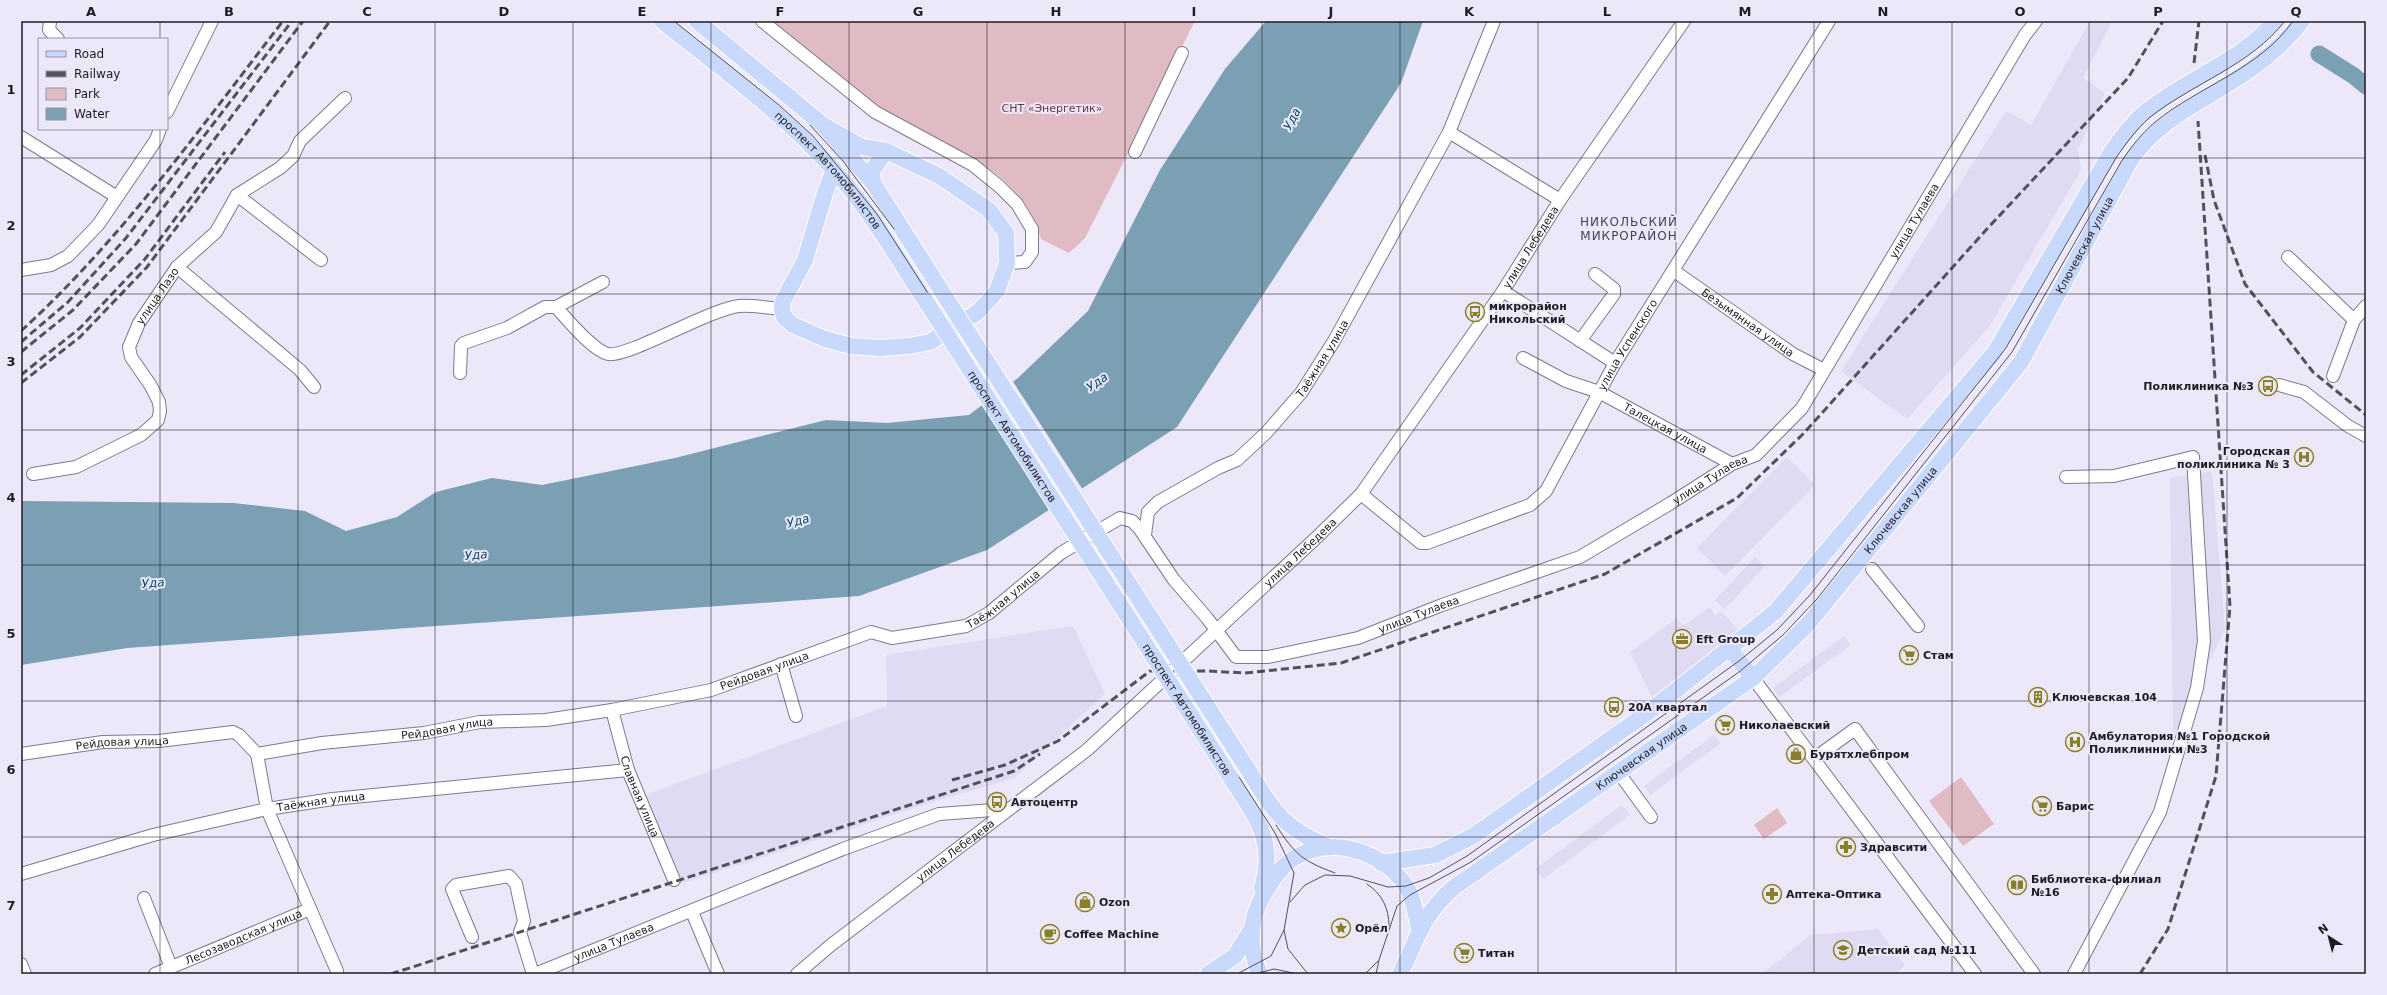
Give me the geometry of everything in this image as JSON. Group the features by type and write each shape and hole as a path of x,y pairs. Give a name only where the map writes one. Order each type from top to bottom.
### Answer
{"main road":[{"name":"проспект Автомобилистов","path":"662,21 779,113 834,170 873,221 1259,823 1268,852 1266,872 1256,909"},
{"name":"проспект Автомобилистов","path":"697,21 823,125 872,183 1268,801 1290,827 1304,836 1329,846"},
{"name":"Ключевская улица","path":"1381,863 1435,855 1473,836 1647,713 1775,612 1995,352 2112,151 2127,131 2141,116 2159,103 2254,42 2275,21"},
{"name":"Ключевская улица","path":"1404,970 1419,929 1431,910 1454,888 1619,774 1753,678 1808,624 2021,362 2130,161 2142,144 2169,120 2248,71 2286,40 2302,21"},
{"path":"823,125 862,147 886,151 939,176 989,210 1006,233 1006,263 997,291 978,312 930,342 880,348 851,346 825,339 793,325 784,317 782,308 788,290 805,260 825,193 834,170"},
{"path":"872,183 872,172 886,151"},
{"path":"1730,649 1753,678"},
{"path":"1260,974 1252,947 1252,928 1256,909 1274,876 1285,865 1312,850 1329,846 1348,848 1368,854 1381,863 1406,886 1414,904 1419,929"},
{"path":"1208,974 1235,956 1252,928"}],"street":[{"path":"50,21 49,30 57,38"},
{"path":"168,110 212,21"},
{"path":"762,21 875,112 973,164 1000,187 1017,204 1032,229 1032,252 1025,262 1006,263"},
{"name":"Таёжная улица","path":"1145,535 1148,512 1158,502 1218,468 1237,460 1266,433 1301,393 1334,341 1449,132 1494,21"},
{"name":"улица Лебедева","path":"797,974 838,940 1007,809 1058,774 1087,750 1176,670 1215,631 1315,539 1360,494 1503,291 1560,200 1684,21"},
{"name":"улица Успенского","path":"1360,494 1421,542 1427,543 1530,505 1546,491 1615,363 1674,271 1828,21"},
{"name":"улица Тулаева","path":"1120,518 1132,521 1145,535 1174,580 1208,618 1215,631 1236,657 1268,658 1358,638 1442,605 1580,557 1672,503 1732,464 1756,455 1780,433 1802,408 2021,42 2036,21"},
{"path":"1135,152 1182,53"},
{"name":"улица Лазо","path":"33,474 76,467 141,435 158,420 160,411 159,402 151,386 131,357 129,347 139,323 177,267 216,232 237,195 280,168 293,156 300,141 346,98"},
{"path":"21,270 51,265 68,256 98,225 156,140 160,130"},
{"path":"1449,132 1560,200"},
{"path":"21,137 117,197"},
{"path":"237,195 321,260"},
{"path":"2288,258 2354,320"},
{"path":"177,267 300,370 314,387"},
{"name":"Безымянная улица","path":"1674,271 1793,354 1824,370"},
{"path":"1580,341 1614,294 1614,289 1595,274"},
{"path":"460,373 461,346 464,342 507,328 545,308 556,307 603,282"},
{"path":"1503,291 1615,363"},
{"path":"556,307 595,347 608,354 622,352 670,331 738,306 782,308"},
{"path":"2333,376 2354,320 2366,306"},
{"name":"Талецкая улица","path":"1523,358 1566,381 1599,392 1732,464"},
{"path":"2279,385 2304,392 2348,426 2366,436"},
{"path":"2066,478 2114,476 2193,457 2204,641 2197,688 2160,812 2074,974"},
{"name":"Таёжная улица","path":"871,632 892,638 966,626 989,613 1061,553 1120,518"},
{"path":"1872,569 1918,626"},
{"name":"Рейдовая улица","path":"21,754 103,742 159,741 233,732 239,735 257,754 322,742 424,733 480,722 546,720 612,710 711,690 871,632"},
{"path":"781,664 796,716"},
{"path":"1753,678 1815,758 1975,974"},
{"name":"Славная улица","path":"612,710 628,770 674,880"},
{"path":"1815,758 1855,729 2034,974"},
{"path":"257,754 267,809 337,971"},
{"name":"Таёжная улица","path":"21,874 153,835 267,809 333,799 628,770"},
{"path":"1619,774 1651,817"},
{"name":"улица Тулаева","path":"534,974 692,912 843,849 939,814 1007,809"},
{"path":"472,937 452,889 456,885 509,876 513,879 517,890 524,921 520,932 534,974"},
{"path":"144,898 178,968"},
{"name":"Лесозаводская улица","path":"154,974 178,968 310,909"},
{"path":"692,912 718,974"},
{"path":"21,964 25,974"}],"shaded area":[{"path":"2090,21 2112,21 2083,78 2105,93 2078,149 2081,170 1989,327 1907,419 1841,371 2006,111 2031,125"},
{"path":"1787,457 1815,485 1725,576 1697,548"},
{"path":"2212,471 2225,629 2173,737 2170,478"},
{"path":"1755,557 1765,566 1725,609 1715,600"},
{"path":"1710,607 1715,615 1721,611 1741,633 1653,699 1630,652 1677,618 1683,626"},
{"path":"1073,626 1105,694 1014,778 929,803 673,886 637,798 887,706 886,655"},
{"path":"1844,636 1851,645 1779,697 1773,688"},
{"path":"1714,735 1721,743 1650,795 1644,786"},
{"path":"1622,805 1630,815 1543,879 1535,869"},
{"name":"Детский сад №111","path":"1878,929 1905,965 1896,974 1762,974 1811,935"}],"green space":[{"name":"СНТ «Энергетик»","path":"772,21 1195,21 1085,238 1069,253 1041,239 1031,213 1015,191 995,173 973,158 877,105"},
{"path":"1961,777 1994,824 1963,846 1929,801"},
{"path":"1777,808 1787,823 1764,839 1754,825"}],"water":[{"name":"Уда","path":"1266,21 1423,21 1401,83 1177,427 987,550 859,596 127,648 21,665 21,501 233,503 305,511 346,531 397,517 436,492 492,478 542,485 675,458 826,420 887,423 969,415 1018,378 1088,311 1160,170 1225,69"}],"pier":[{"path":"1012,380 1083,490 1052,510 983,402"}],"waterway":[{"path":"2319,54 2354,76 2366,86"}],"tram line":[{"path":"674,21 779,105 813,136 877,214 1275,833 1294,873 1284,930 1271,956 1237,974"},
{"path":"1290,902 1305,885 1325,875 1350,876 1388,887 1406,886 1429,878 1467,856 1739,661 1777,630 1810,595 2006,348 2116,158 2131,137 2149,118 2166,106 2255,50 2271,37 2285,21"},
{"path":"1376,974 1379,960 1397,906 1410,895 1471,862 1739,672 1783,635 1817,599 2012,352 2121,162 2136,141 2155,122 2172,109 2246,65 2264,52 2279,38 2293,21"},
{"path":"810,125 843,161 894,229"},
{"path":"1276,825 1301,856 1315,865 1335,873"},
{"path":"1367,884 1377,892 1384,902 1388,913 1389,926"},
{"path":"1284,930 1288,949 1308,974"},
{"path":"1365,974 1378,961"},
{"path":"1254,974 1274,969 1298,974"}],"railway":[{"path":"21,331 92,260 126,221 190,142 283,21"},
{"path":"21,342 68,302 126,238 292,21"},
{"path":"21,352 73,310 136,244 303,21"},
{"path":"21,383 80,337 147,267 330,21"},
{"path":"952,780 1005,765 1058,741 1150,671 1208,671 1245,673 1341,663 1605,574 1737,498 1804,433 1986,230 2128,78 2163,21"},
{"path":"2194,63 2199,21"},
{"path":"2140,974 2168,929 2216,776 2230,606 2198,121"},
{"path":"21,375 80,328 145,259 225,152"},
{"path":"2205,155 2214,200 2245,284 2313,372 2366,415"},
{"path":"391,974 1014,771 1040,754"}],"place":[{"name":"микрорайон Никольский","path":"1475,312"},
{"name":"Поликлиника №3","path":"2268,386"},
{"name":"Городская поликлиника № 3","path":"2304,457"},
{"name":"Eft Group","path":"1682,639"},
{"name":"Стам","path":"1909,655"},
{"name":"Ключевская 104","path":"2038,697"},
{"name":"20А квартал","path":"1614,707"},
{"name":"Николаевский","path":"1725,725"},
{"name":"Амбулатория №1 Городской Поликлинники №3","path":"2075,742"},
{"name":"Бурятхлебпром","path":"1796,754"},
{"name":"Автоцентр","path":"997,802"},
{"name":"Барис","path":"2042,806"},
{"name":"Здравсити","path":"1846,847"},
{"name":"Библиотека-филиал №16","path":"2017,885"},
{"name":"Аптека-Оптика","path":"1772,894"},
{"name":"Ozon","path":"1085,902"},
{"name":"Орёл","path":"1341,928"},
{"name":"Coffee Machine","path":"1050,934"},
{"name":"Детский сад №111","path":"1843,950"},
{"name":"Титан","path":"1464,953"}],"district":[{"name":"НИКОЛЬСКИЙ МИКРОРАЙОН","path":"1629,229"}]}
